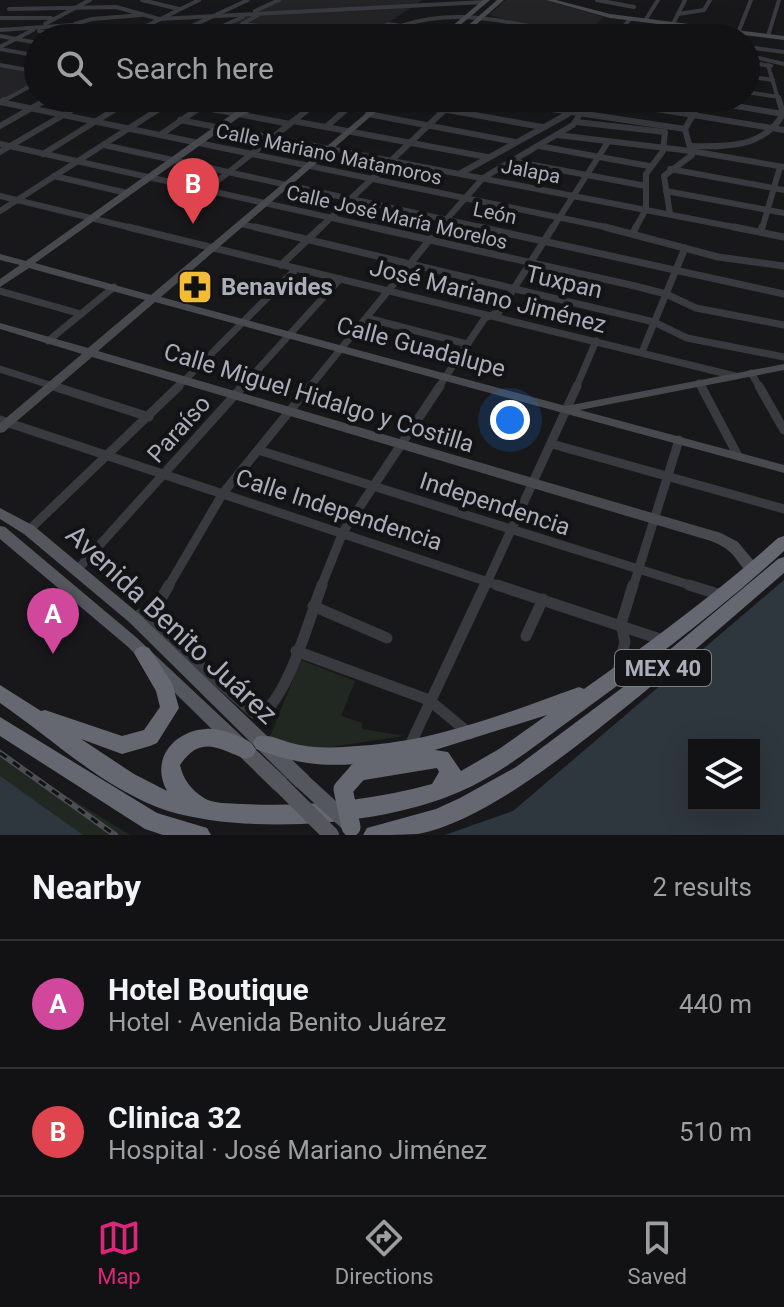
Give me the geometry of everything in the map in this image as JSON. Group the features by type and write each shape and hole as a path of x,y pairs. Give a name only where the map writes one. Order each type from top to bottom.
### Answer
{"highway":[{"name":"MEX 40","path":"0,693 139,788 166,801 206,812 235,815 369,807 438,791 481,770 607,683 784,542"},
{"name":"MEX 40","path":"374,835 445,817 520,778 672,661 784,563"},
{"path":"29,712 122,745 142,741 157,730 170,708 165,689 143,653"},
{"path":"206,812 173,783 169,770 173,758 189,741 205,736 222,736 306,756 332,757 470,734 607,683"},
{"path":"0,726 152,822 200,835"},
{"path":"356,831 341,794 346,780 358,772 441,758 451,771 438,791"}],"main road":[{"name":"Avenida Benito Juárez","path":"0,513 29,530 138,621 255,746 280,784 331,835"},
{"name":"Avenida Benito Juárez","path":"0,531 255,746 302,781 356,831"},
{"path":"108,621 138,621"}],"street":[{"path":"0,15 19,0"},
{"path":"44,24 90,0"},
{"path":"142,0 179,9"},
{"path":"155,3 162,0"},
{"path":"149,24 199,0"},
{"path":"196,24 248,0"},
{"path":"225,24 279,0"},
{"path":"474,24 501,0"},
{"path":"549,0 626,18 668,24"},
{"path":"558,0 626,18 685,24"},
{"path":"597,0 634,7"},
{"path":"627,6 631,0"},
{"path":"646,19 658,0"},
{"path":"674,22 685,0"},
{"path":"678,14 704,10 710,0"},
{"path":"743,24 751,0"},
{"path":"768,35 780,1"},
{"path":"9,9 116,7 159,19 445,2 483,3 492,8"},
{"path":"458,24 483,3"},
{"path":"417,5 421,14"},
{"path":"567,6 583,8"},
{"path":"776,9 784,10"},
{"path":"242,24 262,13"},
{"path":"404,24 421,14 469,14 521,24"},
{"path":"0,15 56,18"},
{"path":"76,24 94,17 126,20 144,15"},
{"path":"774,16 784,18"},
{"path":"623,24 626,18"},
{"path":"771,24 784,26"},
{"path":"0,30 24,29"},
{"path":"0,48 24,35"},
{"path":"760,35 784,37"},
{"path":"0,36 24,40"},
{"path":"0,48 24,53"},
{"path":"760,49 784,52"},
{"path":"760,59 784,66"},
{"path":"760,64 784,66"},
{"path":"0,65 24,69"},
{"path":"557,135 664,148 730,145 775,129 783,114 768,65"},
{"path":"760,78 773,80"},
{"path":"0,102 24,89"},
{"path":"760,94 779,97"},
{"name":"Calle Mariano Matamoros","path":"0,102 24,106"},
{"path":"760,110 783,114"},
{"path":"0,126 25,112"},
{"name":"Calle Mariano Matamoros","path":"50,112 633,233 718,257 784,266"},
{"path":"0,152 68,112"},
{"path":"42,154 112,112"},
{"path":"0,211 155,112"},
{"path":"160,135 193,112"},
{"path":"227,112 487,157"},
{"path":"0,284 243,112"},
{"path":"206,190 305,112"},
{"path":"326,127 343,112"},
{"path":"281,265 443,112"},
{"path":"456,112 542,127"},
{"path":"563,112 685,129"},
{"path":"669,112 784,130"},
{"path":"670,214 664,176 669,169 690,158 691,149 685,129 694,112"},
{"path":"460,173 569,113"},
{"path":"3,424 368,114 515,142"},
{"path":"579,114 576,122 557,135 483,178 464,198 223,493 158,604 138,621 162,632 254,713 263,714 274,704 343,532 485,318 494,316 514,289 608,142"},
{"name":"Jalapa","path":"180,120 784,237"},
{"path":"576,122 664,131 664,148 649,166 646,209 633,233"},
{"name":"Calle José María Morelos","path":"0,144 666,294 677,302 696,308 784,325"},
{"name":"León","path":"104,145 784,294"},
{"path":"538,146 649,166"},
{"path":"691,149 782,167 761,232"},
{"path":"512,161 646,186"},
{"path":"669,169 784,190"},
{"path":"54,176 127,193"},
{"path":"666,191 784,213"},
{"name":"José Mariano Jiménez","path":"0,196 735,376"},
{"name":"Tuxpan","path":"241,224 654,322 687,338 784,357"},
{"path":"642,352 685,248"},
{"name":"Calle Guadalupe","path":"0,257 784,469"},
{"path":"29,530 110,456 296,269"},
{"name":"Paraíso","path":"78,569 340,279"},
{"path":"48,341 114,287"},
{"path":"0,291 81,314"},
{"path":"367,318 467,344"},
{"name":"Calle Miguel Hidalgo y Costilla","path":"0,326 724,541 738,551 752,569"},
{"path":"410,745 552,444 596,341"},
{"path":"566,409 784,367"},
{"path":"0,369 149,417"},
{"path":"751,373 784,430"},
{"path":"699,383 738,456"},
{"name":"Calle Independencia","path":"3,424 343,532 664,640"},
{"path":"607,683 625,642 621,624 679,440"},
{"path":"552,444 784,509"},
{"name":"Independencia","path":"258,450 721,595"},
{"path":"526,636 543,599"},
{"path":"313,606 387,638"},
{"path":"296,651 429,700 470,734"}],"shaded area":[{"path":"279,0 422,0 387,24 225,24"},
{"path":"506,0 545,0 604,17 596,24 526,24 489,15"},
{"path":"0,66 24,70 24,88 0,101"},
{"path":"784,580 784,835 445,835 513,811"},
{"path":"301,660 355,681 341,716 362,723 362,729 404,736 317,749 269,739"},
{"path":"0,755 130,835 0,835"},
{"path":"0,776 83,835 0,835"}],"railway":[{"path":"0,753 115,835"}],"place":[{"name":"Clinica 32","path":"193,224"},
{"name":"Benavides","path":"195,287"},
{"name":"Hotel Boutique","path":"53,654"}]}
